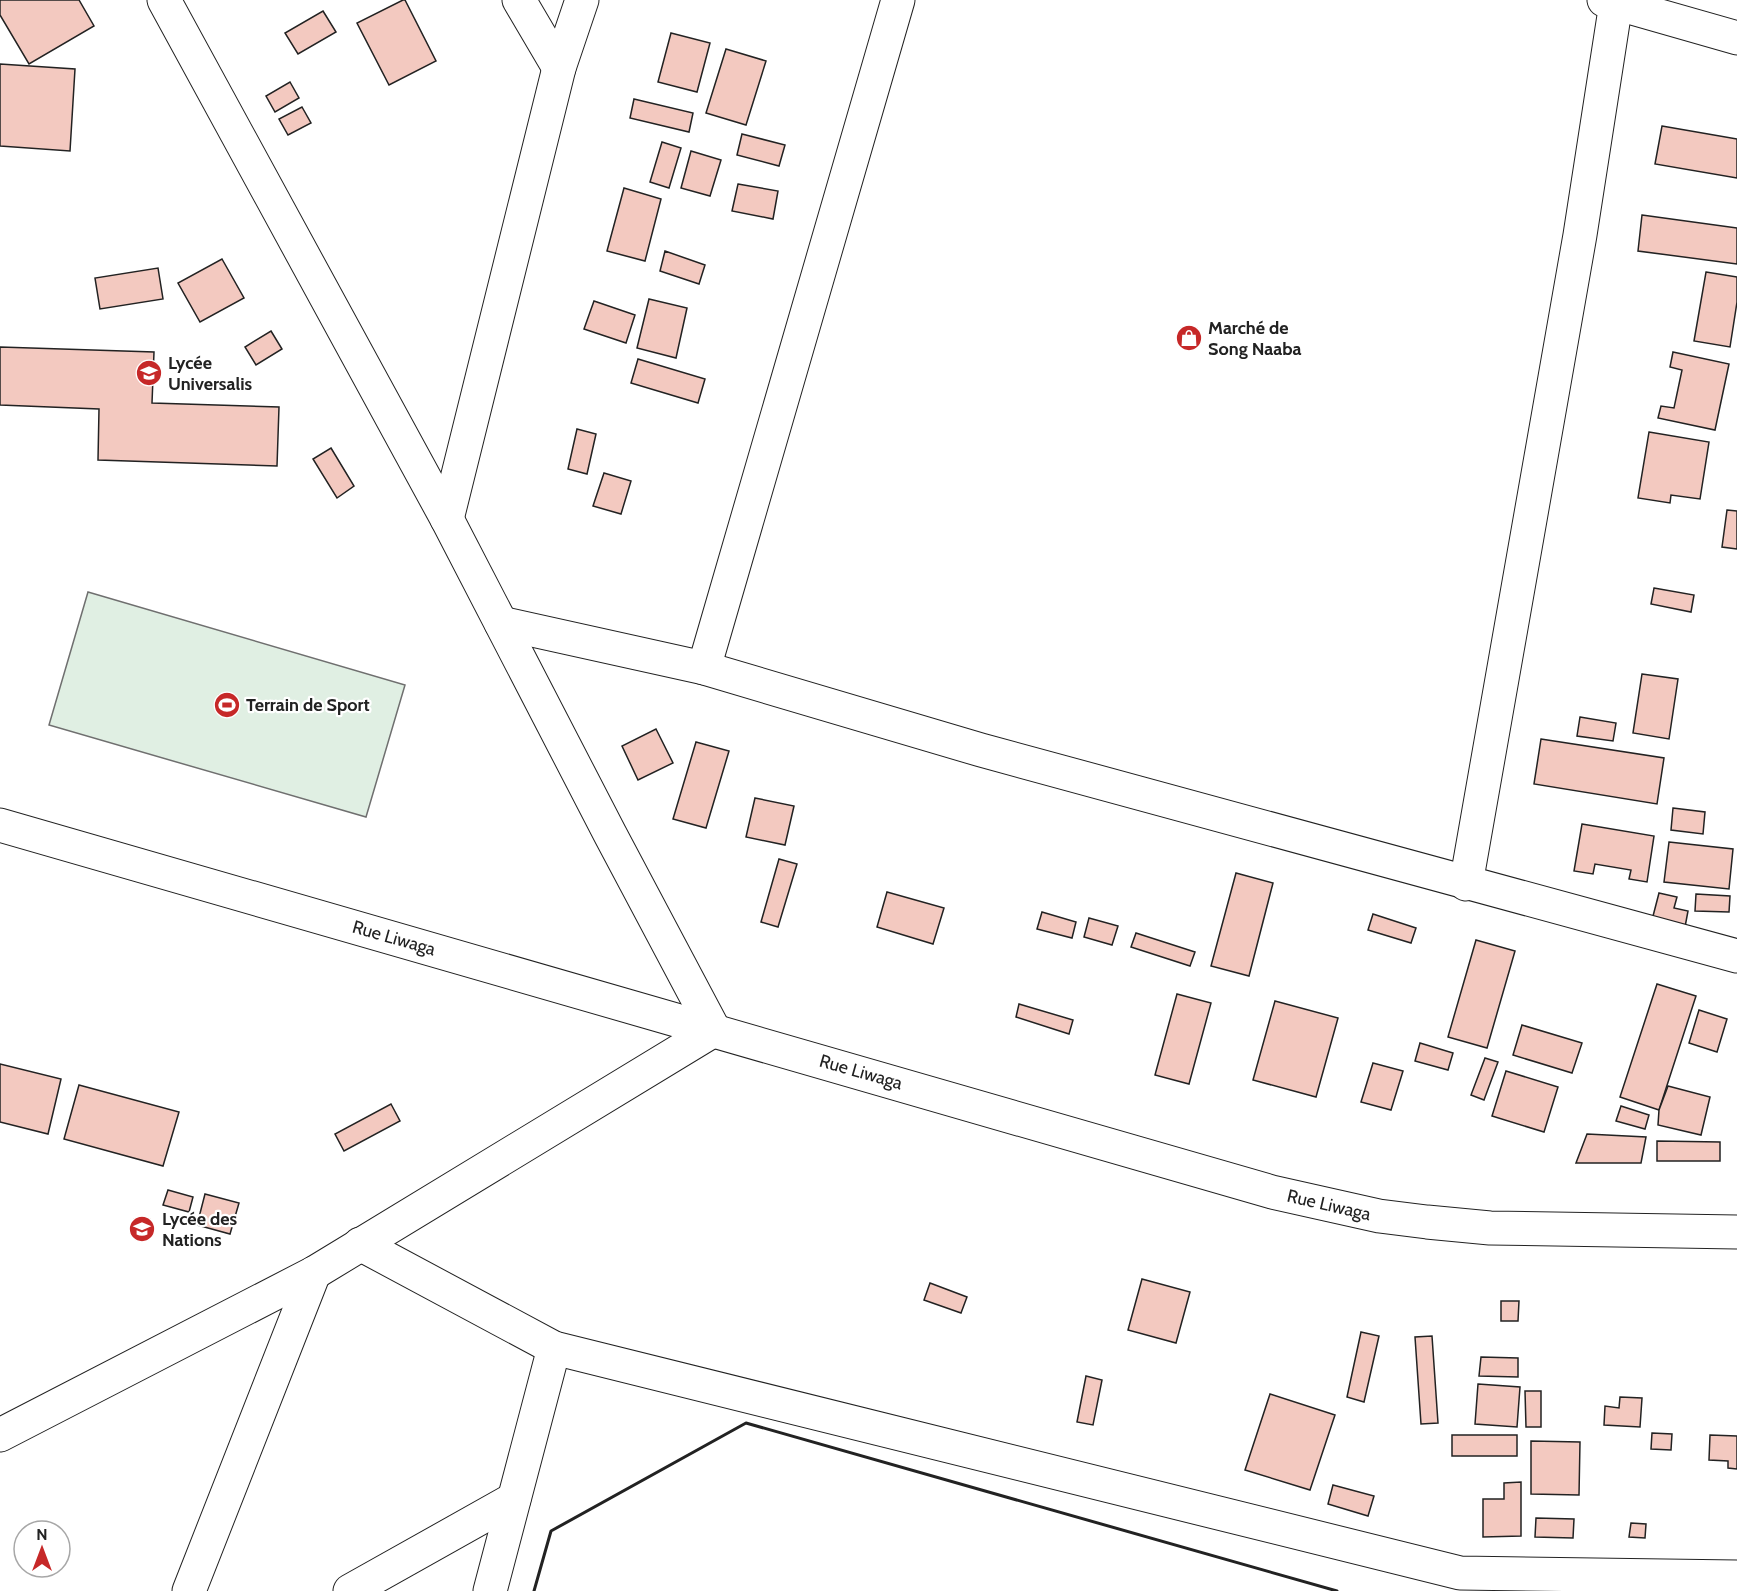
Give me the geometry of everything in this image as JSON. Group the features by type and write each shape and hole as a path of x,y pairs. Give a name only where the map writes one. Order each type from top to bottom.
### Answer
{"street":[{"path":"0,1435 314,1273 714,1030 615,845 447,519 164,0"},
{"path":"519,0 559,68"},
{"path":"447,519 559,68 582,0"},
{"path":"704,668 898,0"},
{"path":"1466,884 1580,235 1610,2 1737,38"},
{"path":"501,623 704,668 981,750 1737,956"},
{"name":"Rue Liwaga","path":"0,825 1272,1192 1379,1216 1490,1227 1737,1232"},
{"path":"360,1244 554,1348 1460,1573 1737,1577"},
{"path":"189,1591 314,1273"},
{"path":"490,1591 554,1348"},
{"path":"350,1591 514,1499"}],"green space":[{"name":"Terrain de Sport","path":"88,592 405,685 366,817 49,725"}],"building":[{"path":"0,0 79,0 94,26 29,64 0,15"},
{"path":"403,0 436,61 389,85 357,23"},
{"path":"323,11 336,32 298,54 285,33"},
{"path":"671,33 710,43 697,92 658,82"},
{"path":"726,49 766,61 746,125 706,113"},
{"path":"0,64 75,69 70,151 0,146"},
{"path":"290,82 299,98 275,112 266,96"},
{"path":"634,99 693,113 689,132 630,118"},
{"path":"302,107 311,123 288,135 279,119"},
{"path":"1662,126 1737,139 1737,178 1655,164"},
{"path":"742,134 785,145 779,166 737,155"},
{"path":"662,142 681,148 669,188 650,182"},
{"path":"691,151 721,160 710,196 681,188"},
{"path":"738,184 778,191 773,219 732,211"},
{"path":"624,188 661,199 645,261 607,251"},
{"path":"1642,215 1737,228 1737,264 1638,251"},
{"path":"665,251 705,265 699,284 660,271"},
{"path":"222,259 244,298 200,322 178,283"},
{"path":"158,268 163,299 100,309 95,278"},
{"path":"1706,272 1737,277 1737,302 1730,347 1694,341"},
{"path":"649,299 687,308 676,358 637,348"},
{"path":"594,301 635,315 626,343 584,329"},
{"path":"271,331 282,349 256,365 245,347"},
{"path":"0,347 154,352 152,403 279,407 277,466 98,460 99,409 0,405"},
{"path":"1673,352 1729,364 1715,430 1658,418 1661,406 1674,408 1682,370 1670,367"},
{"path":"638,359 705,379 698,403 631,383"},
{"path":"577,429 596,434 587,474 568,469"},
{"path":"1649,432 1709,442 1700,499 1671,495 1670,503 1638,498"},
{"path":"331,448 354,486 337,498 313,459"},
{"path":"604,473 631,481 621,514 593,506"},
{"path":"1727,510 1737,511 1737,549 1722,547"},
{"path":"1654,588 1694,595 1691,612 1651,604"},
{"path":"1642,674 1678,679 1669,739 1633,733"},
{"path":"1580,717 1616,723 1613,741 1577,736"},
{"path":"656,729 673,763 638,780 622,746"},
{"path":"1541,739 1664,758 1657,804 1534,784"},
{"path":"696,742 729,751 706,828 673,819"},
{"path":"755,798 794,806 785,845 746,837"},
{"path":"1673,808 1705,812 1703,834 1671,830"},
{"path":"1582,824 1654,836 1647,882 1629,879 1631,870 1595,864 1593,874 1574,871"},
{"path":"1669,842 1733,849 1729,889 1664,882"},
{"path":"779,859 797,864 778,927 761,922"},
{"path":"1236,873 1273,883 1249,976 1211,966"},
{"path":"887,892 944,908 933,944 877,927"},
{"path":"1659,893 1677,897 1674,908 1688,911 1685,927 1652,920"},
{"path":"1696,894 1730,896 1729,912 1695,911"},
{"path":"1042,912 1076,922 1072,938 1037,929"},
{"path":"1373,914 1416,928 1411,943 1368,930"},
{"path":"1089,918 1118,926 1112,945 1084,937"},
{"path":"1136,933 1195,952 1190,966 1131,947"},
{"path":"1476,940 1515,951 1487,1048 1448,1037"},
{"path":"1657,984 1696,996 1659,1110 1620,1097"},
{"path":"1177,994 1211,1003 1189,1084 1155,1075"},
{"path":"1275,1001 1338,1018 1316,1097 1253,1080"},
{"path":"1019,1004 1073,1020 1069,1034 1016,1017"},
{"path":"1699,1010 1727,1019 1717,1052 1689,1043"},
{"path":"1522,1025 1582,1043 1572,1073 1513,1055"},
{"path":"1420,1043 1453,1053 1448,1070 1415,1061"},
{"path":"1485,1058 1498,1062 1484,1100 1471,1095"},
{"path":"1373,1063 1403,1071 1391,1110 1361,1102"},
{"path":"0,1064 61,1079 48,1134 0,1122"},
{"path":"1506,1071 1558,1087 1544,1132 1492,1116"},
{"path":"79,1085 179,1112 163,1166 64,1139"},
{"path":"1668,1086 1710,1097 1701,1135 1658,1125 1659,1110"},
{"path":"391,1104 400,1121 344,1151 335,1134"},
{"path":"1621,1106 1649,1115 1645,1129 1616,1121"},
{"path":"1587,1134 1646,1137 1641,1163 1576,1163"},
{"path":"1657,1141 1720,1142 1720,1161 1657,1161"},
{"path":"168,1190 193,1197 189,1212 163,1205"},
{"path":"205,1194 239,1203 230,1234 197,1225"},
{"path":"1142,1279 1190,1292 1176,1343 1128,1330"},
{"path":"930,1283 967,1297 961,1313 924,1300"},
{"path":"1501,1301 1519,1301 1518,1321 1501,1321"},
{"path":"1361,1332 1379,1336 1364,1402 1347,1397"},
{"path":"1432,1336 1438,1423 1421,1424 1415,1337"},
{"path":"1481,1357 1518,1358 1518,1377 1479,1376"},
{"path":"1086,1376 1102,1380 1093,1425 1077,1422"},
{"path":"1478,1384 1520,1387 1517,1427 1475,1424"},
{"path":"1525,1391 1541,1391 1541,1427 1526,1427"},
{"path":"1270,1394 1335,1415 1310,1490 1245,1470"},
{"path":"1620,1397 1642,1398 1640,1427 1604,1425 1605,1406 1619,1408"},
{"path":"1652,1433 1672,1434 1671,1450 1651,1449"},
{"path":"1452,1435 1517,1435 1517,1456 1452,1456"},
{"path":"1710,1435 1737,1436 1737,1469 1728,1468 1728,1461 1709,1460"},
{"path":"1531,1441 1580,1442 1579,1495 1531,1494"},
{"path":"1521,1482 1521,1536 1483,1537 1483,1499 1504,1499 1504,1483"},
{"path":"1333,1485 1374,1496 1368,1516 1328,1504"},
{"path":"1536,1518 1574,1519 1573,1538 1535,1537"},
{"path":"1631,1523 1646,1524 1645,1538 1629,1537"}],"wall":[{"path":"534,1591 551,1531 746,1423 1337,1591"}],"place":[{"name":"Marché de Song Naaba","path":"1189,338"},
{"name":"Lycée Universalis","path":"149,373"},
{"name":"Terrain de Sport","path":"227,705"},
{"name":"Lycée des Nations","path":"142,1229"}]}
